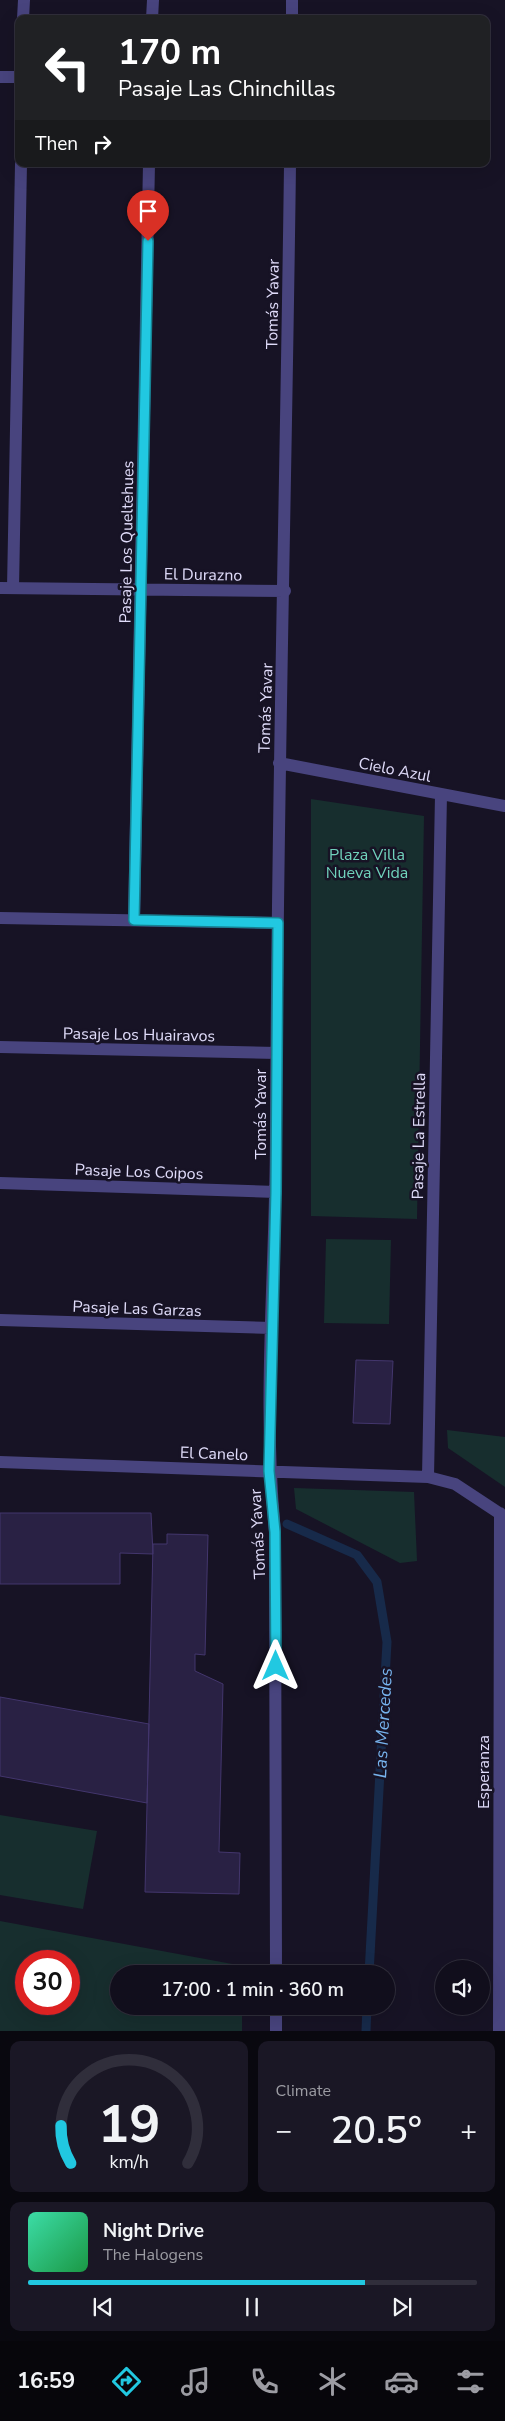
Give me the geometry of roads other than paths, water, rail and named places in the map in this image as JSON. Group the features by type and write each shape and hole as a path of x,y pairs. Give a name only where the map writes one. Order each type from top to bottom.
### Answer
{"street":[{"path":"23,15 24,0"},
{"path":"152,15 153,0"},
{"path":"292,0 292,15"},
{"path":"0,77 15,77"},
{"path":"6,588 21,167"},
{"name":"Pasaje Los Queltehues","path":"134,920 150,167"},
{"name":"Tomás Yavar","path":"276,1965 275,1532 269,1471 276,1192 279,763 285,591 290,167"},
{"name":"El Durazno","path":"6,588 285,591"},
{"name":"Cielo Azul","path":"279,763 505,806"},
{"name":"Pasaje La Estrella","path":"428,1477 441,795"},
{"path":"0,918 278,923"},
{"name":"Pasaje Los Huairavos","path":"0,1047 277,1053"},
{"name":"Pasaje Los Coipos","path":"0,1183 276,1192"},
{"name":"Pasaje Las Garzas","path":"0,1320 272,1328"},
{"name":"El Canelo","path":"0,1462 428,1477 455,1484 502,1515"},
{"name":"Esperanza","path":"499,2031 502,1938 502,1515"},
{"path":"276,2015 276,2031"}],"waterway":[{"name":"Las Mercedes","path":"287,1524 357,1555 377,1582 387,1642 369,1965"},
{"name":"Las Mercedes","path":"366,2031 367,2015"}],"park label":[{"name":"Plaza Villa Nueva Vida","path":"367,863"}]}
